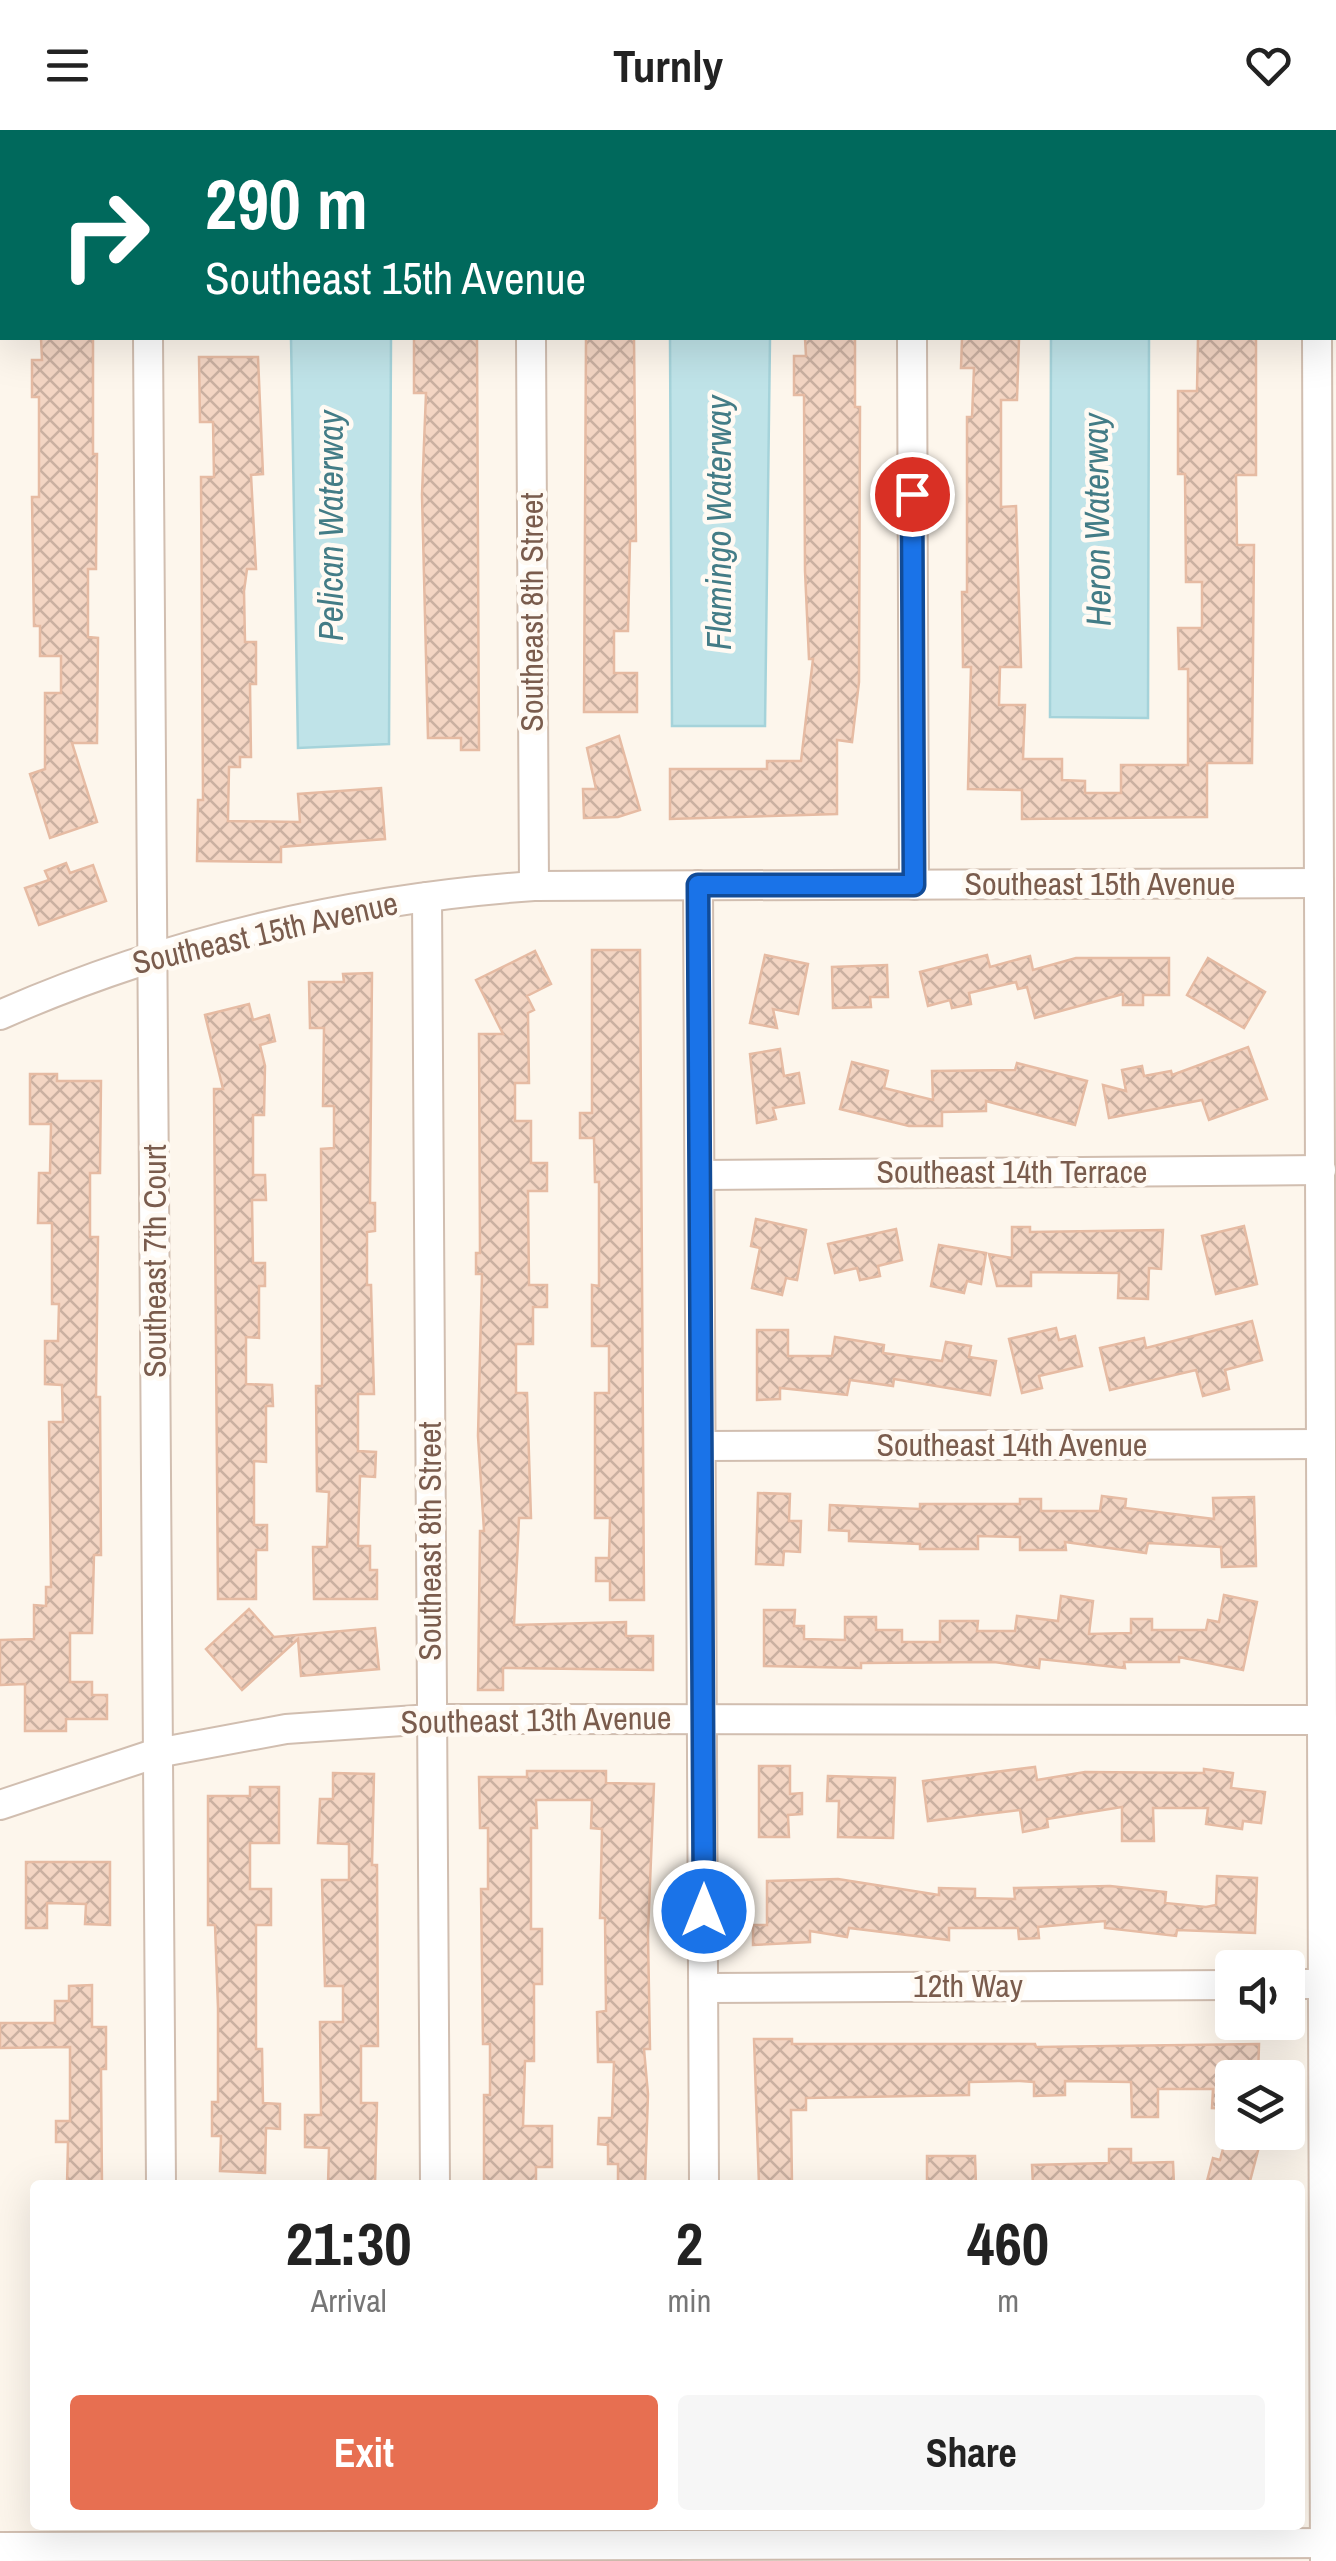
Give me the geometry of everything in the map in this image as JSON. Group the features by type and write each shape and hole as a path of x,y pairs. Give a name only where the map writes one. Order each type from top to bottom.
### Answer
{"street":[{"name":"Southeast 7th Court","path":"148,340 160,2180"},
{"name":"Southeast 8th Street","path":"531,340 534,886"},
{"path":"912,340 914,885"},
{"path":"0,2547 438,2536 710,2544 1328,2549 1322,1984 1330,1828 1322,1720 1330,1555 1321,1444 1330,1279 1321,1170 1325,865 1317,340"},
{"name":"Southeast 15th Avenue","path":"0,1015 68,985 153,956 350,907 427,896 534,886 914,885 1325,865"},
{"path":"698,885 704,2180"},
{"name":"Southeast 8th Street","path":"427,896 435,2180"},
{"name":"Southeast 14th Terrace","path":"702,1174 1321,1170"},
{"name":"Southeast 14th Avenue","path":"703,1446 1321,1444"},
{"name":"Southeast 13th Avenue","path":"0,1806 157,1753 286,1730 431,1719 1322,1720"},
{"path":"1305,1984 1322,1984"},
{"name":"12th Way","path":"704,1988 1215,1985"}],"water":[{"name":"Pelican Waterway","path":"291,340 391,340 389,744 298,748"},
{"name":"Flamingo Waterway","path":"670,340 770,340 765,726 672,726"},
{"name":"Heron Waterway","path":"1051,340 1149,340 1148,718 1050,717"}],"building":[{"path":"41,340 93,340 96,569 88,569 88,637 98,638 97,743 72,743 97,822 50,838 30,774 45,769 45,693 61,693 61,656 40,656 40,626 34,626 32,497 39,497 39,397 32,397 32,360 42,360"},
{"path":"414,340 477,340 479,750 461,750 461,738 428,738 422,495 426,393 414,393"},
{"path":"586,340 634,340 636,541 630,541 628,631 614,631 614,673 637,673 637,712 584,712"},
{"path":"805,340 855,340 855,407 860,407 859,682 852,742 837,740 837,814 670,819 670,769 767,769 767,761 801,761 813,659 809,659 805,571 804,395 794,395 794,356 806,356"},
{"path":"962,340 1019,340 1017,400 1001,400 1001,507 1016,506 1021,667 1000,667 999,705 1025,705 1023,759 1062,759 1062,780 1085,781 1085,793 1121,793 1121,765 1188,765 1188,669 1179,669 1178,628 1202,628 1202,582 1186,582 1185,474 1178,474 1178,391 1197,391 1198,340 1256,340 1256,475 1236,475 1237,545 1254,545 1252,763 1207,763 1207,817 1022,819 1022,790 968,789 971,667 963,667 962,592 967,592 967,417 972,417 974,368 961,368"},
{"path":"199,357 258,357 263,474 251,475 256,569 247,569 244,591 245,642 256,642 256,684 250,684 251,757 240,757 240,767 229,767 228,821 300,822 298,794 381,788 385,839 281,847 281,862 197,861 198,800 203,800 201,477 214,477 213,422 200,422"},
{"path":"619,736 640,810 618,817 584,818 583,789 596,789 587,748"},
{"path":"66,863 70,873 93,865 106,901 39,925 25,888 49,880 45,871"},
{"path":"592,950 640,950 644,1600 610,1600 610,1581 596,1581 596,1558 609,1558 610,1518 595,1518 595,1393 609,1393 609,1346 592,1346 592,1285 599,1286 599,1182 595,1182 594,1138 580,1138 580,1113 592,1113"},
{"path":"535,951 551,984 527,996 534,1010 528,1013 529,1083 515,1083 515,1121 531,1121 531,1163 547,1163 547,1191 528,1191 529,1285 547,1285 547,1307 533,1307 533,1344 516,1344 516,1393 527,1393 531,1518 519,1518 514,1625 626,1622 626,1636 653,1636 653,1670 503,1668 503,1690 478,1690 480,1531 484,1531 478,1436 482,1274 476,1274 476,1253 480,1253 479,1034 503,1034 476,980"},
{"path":"765,955 808,964 798,1014 773,1009 777,1028 750,1023"},
{"path":"987,955 990,967 1030,956 1033,970 1076,958 1169,958 1169,995 1143,995 1143,1005 1123,1005 1123,994 1035,1018 1027,987 1018,989 1016,982 969,993 971,1004 952,1008 950,1000 928,1006 920,972"},
{"path":"1208,958 1265,992 1244,1028 1187,995"},
{"path":"887,965 888,997 870,997 871,1007 833,1008 832,967"},
{"path":"372,973 370,1203 375,1203 375,1231 367,1232 367,1285 371,1285 374,1394 358,1394 358,1451 376,1452 375,1477 360,1476 358,1546 370,1546 370,1570 377,1570 377,1599 314,1599 313,1547 327,1547 329,1492 317,1491 316,1386 322,1386 321,1149 334,1148 334,1106 323,1106 324,1028 310,1028 309,982 344,982 343,974"},
{"path":"249,1004 253,1020 269,1015 275,1041 260,1045 265,1066 264,1115 253,1115 253,1175 265,1175 266,1200 252,1200 253,1263 265,1263 265,1286 259,1286 259,1338 246,1337 246,1384 272,1385 273,1406 266,1406 266,1462 254,1461 254,1525 267,1525 267,1550 256,1550 256,1599 218,1599 214,1089 223,1089 205,1015"},
{"path":"1248,1047 1267,1099 1209,1120 1202,1100 1109,1118 1103,1085 1126,1091 1122,1070 1142,1066 1144,1076 1171,1071 1172,1075"},
{"path":"780,1049 784,1076 799,1073 804,1103 773,1108 776,1119 757,1123 750,1054"},
{"path":"852,1062 888,1071 884,1088 933,1100 932,1071 1015,1070 1017,1063 1087,1081 1075,1125 986,1101 986,1111 942,1112 942,1126 909,1126 840,1109"},
{"path":"30,1074 57,1074 57,1081 101,1081 100,1173 90,1173 90,1237 98,1237 96,1397 100,1397 101,1555 94,1555 92,1633 70,1633 70,1682 92,1682 92,1695 107,1695 107,1719 66,1719 66,1731 25,1731 25,1684 0,1685 0,1640 34,1639 34,1605 46,1606 46,1587 51,1587 49,1422 63,1422 62,1385 45,1384 45,1341 58,1341 59,1304 52,1304 52,1223 38,1223 39,1173 50,1173 51,1124 30,1124"},
{"path":"756,1219 806,1230 797,1280 786,1278 782,1295 752,1288 760,1248 751,1246"},
{"path":"1244,1226 1257,1284 1216,1294 1202,1236"},
{"path":"1012,1227 1030,1227 1030,1232 1163,1230 1161,1269 1149,1268 1148,1299 1118,1298 1119,1273 1031,1272 1031,1286 997,1286 989,1254 1012,1258"},
{"path":"896,1229 902,1260 878,1266 880,1276 860,1280 857,1268 835,1273 828,1244"},
{"path":"939,1245 986,1253 981,1284 967,1281 964,1293 931,1286"},
{"path":"1252,1321 1262,1360 1225,1370 1229,1389 1203,1396 1196,1370 1110,1390 1100,1348 1144,1338 1146,1348"},
{"path":"1056,1328 1059,1340 1075,1336 1082,1366 1039,1376 1042,1388 1022,1393 1009,1339"},
{"path":"757,1330 788,1330 788,1356 832,1356 835,1337 884,1345 883,1353 942,1361 946,1342 971,1346 969,1357 996,1361 990,1395 894,1379 893,1386 850,1380 847,1395 780,1388 780,1399 757,1400"},
{"path":"758,1493 790,1494 789,1521 801,1521 800,1552 784,1551 783,1565 756,1564"},
{"path":"1102,1496 1126,1499 1125,1508 1214,1519 1213,1498 1254,1497 1256,1566 1222,1567 1221,1547 1148,1543 1146,1553 1065,1542 1066,1550 1020,1550 1020,1537 978,1536 978,1549 920,1549 920,1544 849,1541 849,1531 829,1530 830,1505 920,1509 920,1504 1020,1504 1020,1499 1041,1499 1041,1511 1100,1511"},
{"path":"1224,1595 1257,1602 1243,1670 1179,1657 1179,1662 1124,1662 1125,1668 1040,1659 1039,1668 994,1662 861,1663 861,1668 764,1666 764,1610 795,1610 794,1626 804,1626 804,1639 845,1640 845,1617 876,1617 876,1630 902,1630 902,1642 940,1642 940,1621 978,1621 977,1631 1015,1631 1017,1616 1058,1621 1061,1596 1093,1601 1089,1634 1131,1633 1131,1619 1152,1619 1152,1630 1206,1630 1208,1620 1219,1622"},
{"path":"249,1609 274,1637 375,1628 379,1669 301,1676 298,1639 242,1690 206,1649"},
{"path":"759,1766 790,1766 790,1794 802,1793 802,1814 788,1815 789,1837 759,1837"},
{"path":"1035,1767 1037,1780 1085,1772 1204,1773 1204,1769 1233,1773 1231,1788 1265,1792 1261,1823 1243,1821 1242,1829 1206,1824 1208,1808 1153,1808 1154,1841 1122,1841 1122,1807 1047,1819 1048,1827 1023,1832 1020,1810 928,1821 923,1781"},
{"path":"527,1771 606,1771 606,1783 654,1784 648,1934 650,2049 644,2049 648,2094 645,2180 618,2180 618,2164 608,2164 608,2145 598,2144 599,2118 612,2118 614,2062 598,2062 597,2012 606,2011 605,1918 600,1918 602,1829 591,1828 592,1800 536,1800 537,1828 531,1828 531,1929 542,1929 542,1984 534,1984 534,2061 525,2061 523,2126 552,2126 552,2167 536,2167 536,2180 484,2180 484,2095 490,2095 490,2044 483,2044 481,1889 488,1889 488,1828 480,1828 479,1777 527,1777"},
{"path":"333,1773 374,1774 372,1865 377,1865 378,2046 361,2046 361,2103 377,2103 375,2180 328,2180 329,2148 305,2147 305,2115 321,2115 320,2022 343,2022 343,1986 325,1986 322,1880 349,1880 349,1844 318,1843 320,1799 333,1799"},
{"path":"828,1776 895,1778 893,1838 838,1837 839,1801 827,1801"},
{"path":"250,1787 279,1787 279,1843 250,1843 250,1889 271,1889 271,1925 256,1925 256,2049 262,2049 263,2103 280,2104 280,2129 266,2128 265,2173 220,2171 221,2136 212,2136 212,2102 218,2102 218,2008 215,1925 208,1925 208,1796 250,1796"},
{"path":"26,1862 110,1862 110,1925 85,1924 86,1904 47,1903 47,1928 26,1928"},
{"path":"1217,1876 1257,1878 1255,1933 1177,1930 1176,1936 1105,1928 1105,1921 1038,1927 1039,1938 1019,1939 1018,1928 949,1928 949,1940 849,1928 847,1937 810,1931 810,1942 753,1945 753,1925 767,1925 767,1881 838,1879 939,1895 939,1888 975,1889 975,1898 1015,1899 1014,1888 1110,1886 1166,1892 1165,1903 1206,1907 1216,1905"},
{"path":"92,1985 92,2027 106,2027 106,2069 101,2069 102,2180 67,2180 68,2142 56,2142 56,2121 70,2121 70,2047 0,2048 0,2023 55,2023 55,2001 69,2001 69,1986"},
{"path":"754,2039 792,2039 792,2044 1036,2047 1259,2044 1259,2060 1215,2060 1215,2108 1213,2089 1158,2089 1158,2117 1132,2117 1131,2082 1065,2081 1065,2095 1034,2096 1034,2082 1020,2081 969,2082 969,2095 806,2098 806,2110 791,2110 792,2180 759,2180"},
{"path":"1109,2149 1131,2149 1131,2163 1173,2162 1174,2180 1033,2180 1032,2165 1109,2163"},
{"path":"1223,2150 1258,2150 1250,2180 1207,2180 1213,2158 1220,2160"},
{"path":"927,2156 975,2156 976,2180 927,2180"}],"route":[{"path":"704,1911 698,885 914,885 912,494"}]}
